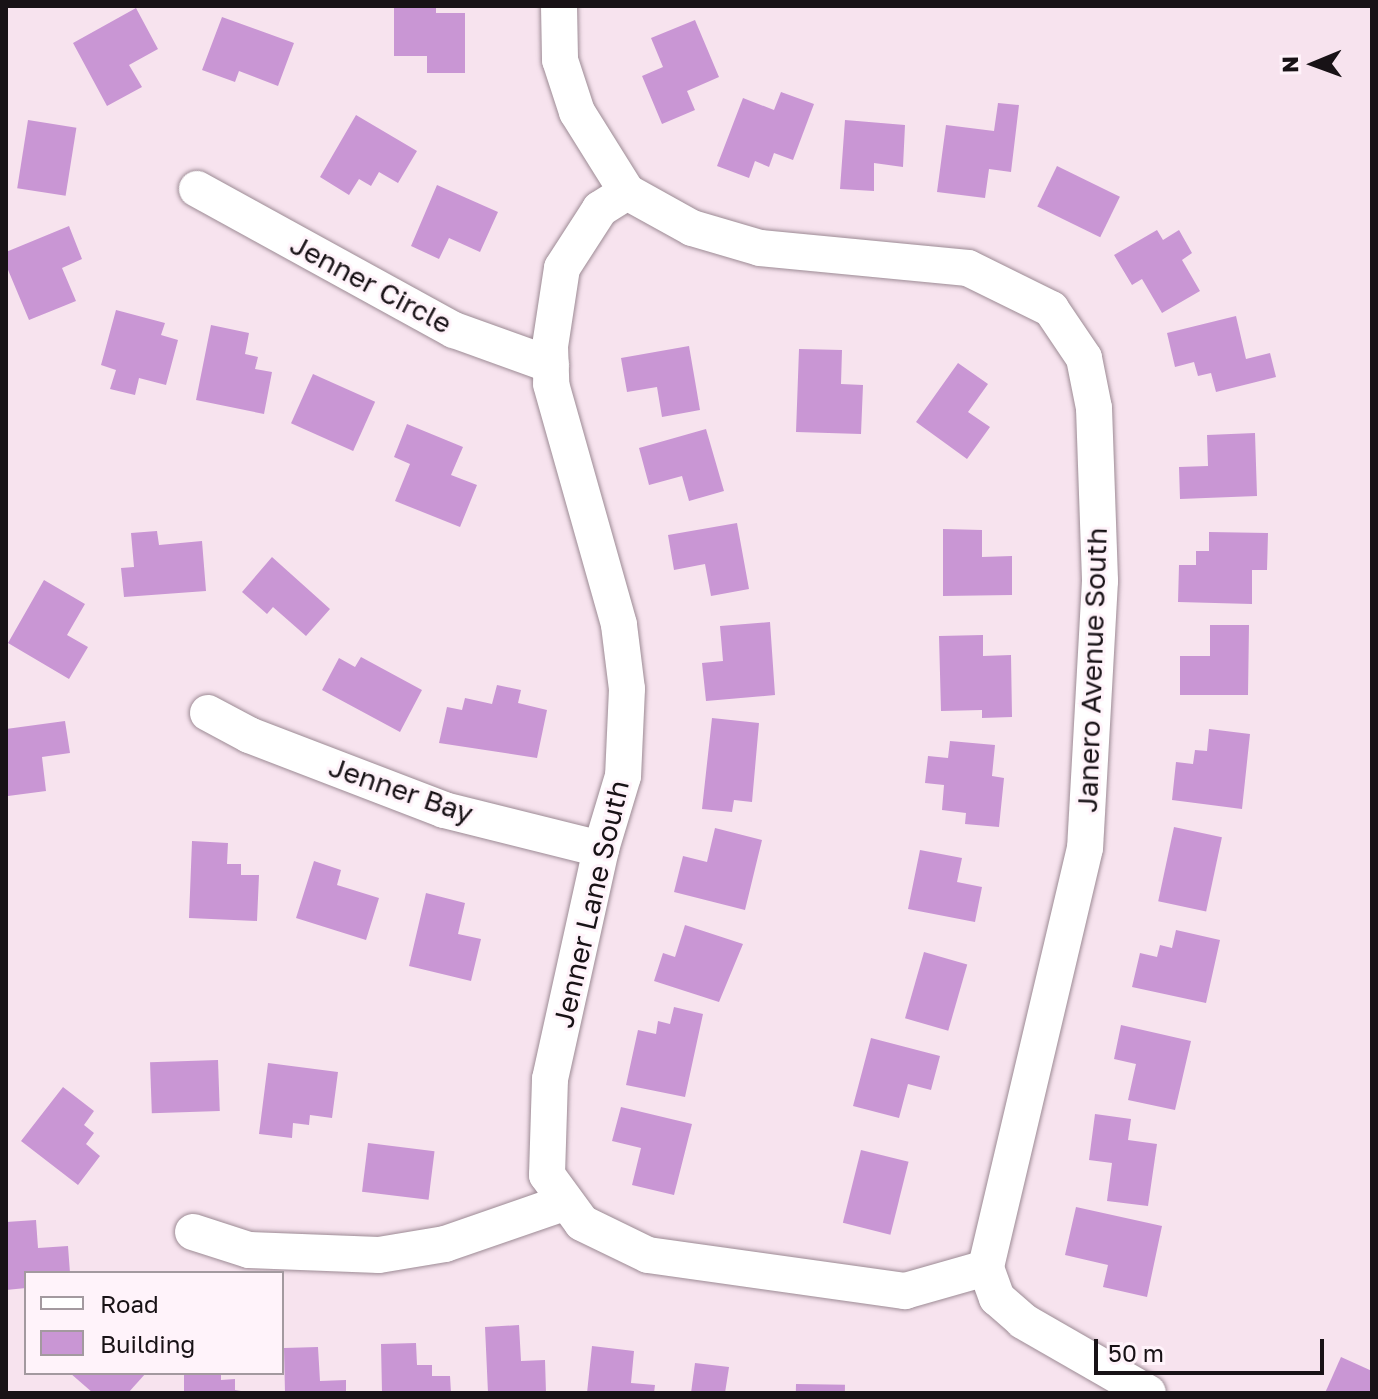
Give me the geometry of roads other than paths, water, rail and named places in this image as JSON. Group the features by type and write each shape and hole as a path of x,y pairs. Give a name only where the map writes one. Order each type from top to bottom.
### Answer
{"street":[{"path":"559,6 560,60 577,112 627,192"},
{"name":"Jenner Circle","path":"197,189 454,330 551,365"},
{"name":"Jenner Lane South","path":"627,192 600,209 562,268 551,365 584,509 619,625 627,689 623,776 601,849 550,1079 547,1175 582,1223 604,1237 648,1255 756,1274 905,1291 986,1268"},
{"name":"Janero Avenue South","path":"627,192 692,228 760,248 968,268 1051,309 1084,358 1094,408 1100,581 1085,848 986,1268"},
{"name":"Jenner Bay","path":"208,713 249,735 444,810 601,849"},
{"path":"193,1232 249,1250 379,1255 445,1244 566,1202"},
{"path":"986,1268 997,1298 1023,1321 1148,1393"}]}
